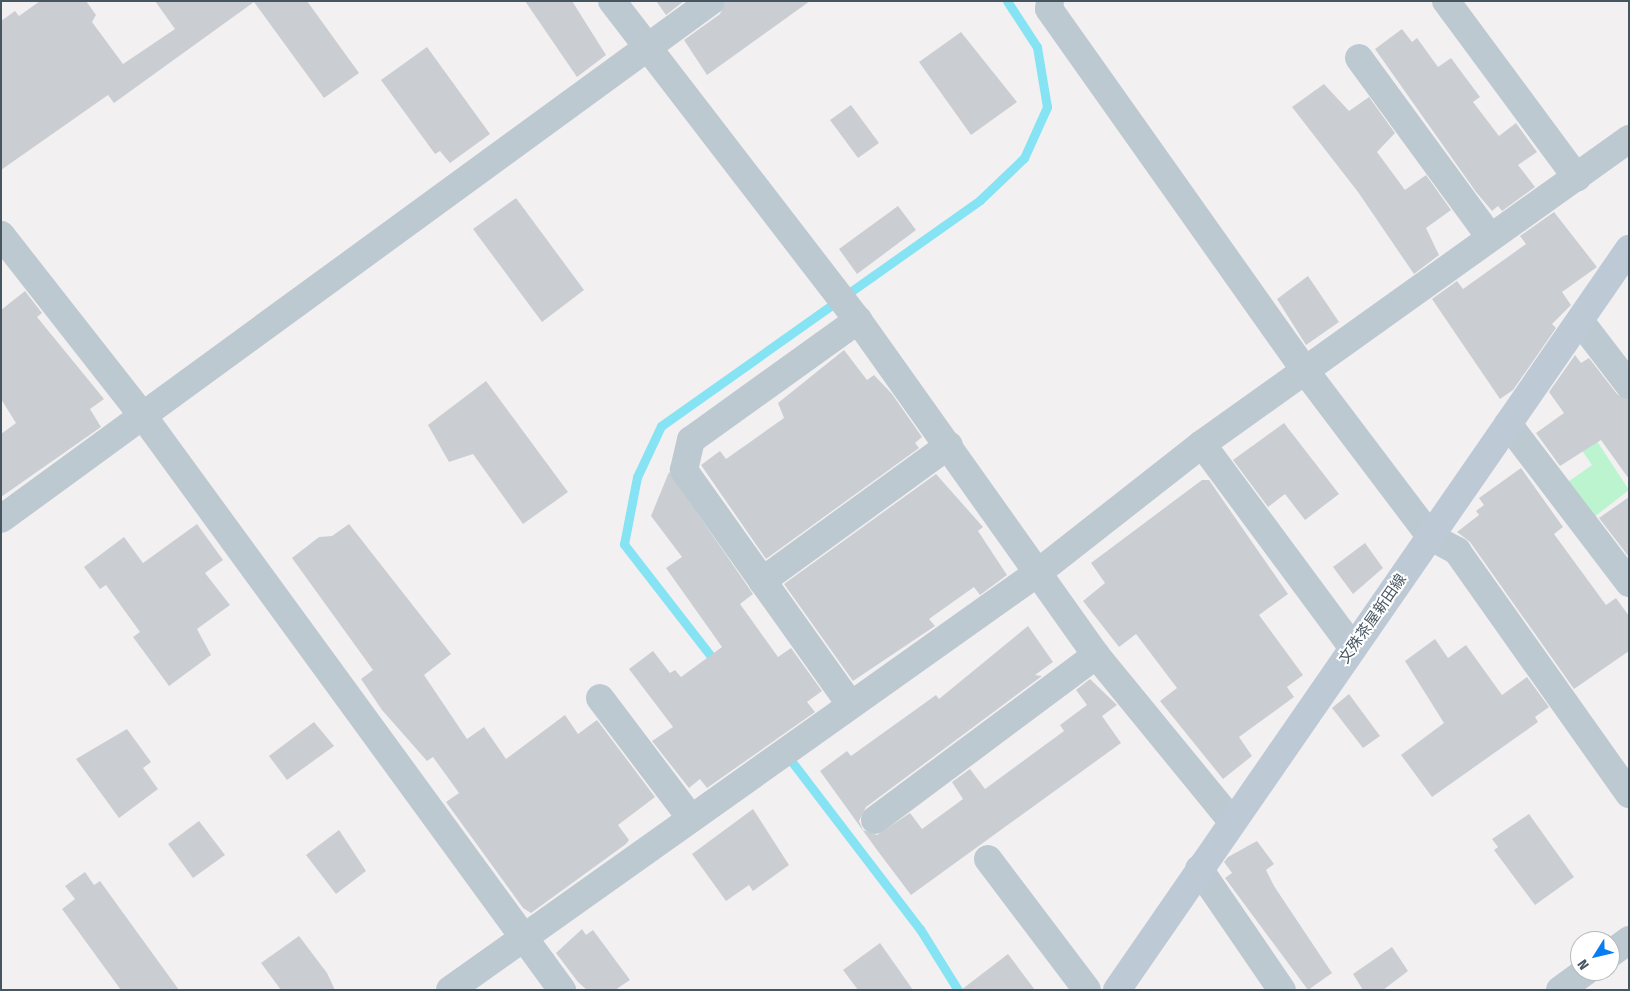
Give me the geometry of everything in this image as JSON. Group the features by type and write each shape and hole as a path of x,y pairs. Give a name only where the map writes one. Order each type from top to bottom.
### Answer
{"main road":[{"name":"文殊茶屋新田線","path":"1117,990 1231,820 1431,537 1629,249"}],"street":[{"path":"612,1 646,48 858,320 1040,571 1096,656 1231,820"},
{"path":"1,519 710,1"},
{"path":"1050,1 1049,9 1306,372 1431,537 1456,551 1629,794"},
{"path":"1446,1 1577,178"},
{"path":"1359,58 1490,237"},
{"path":"450,990 521,936 1040,571 1202,444 1306,372 1490,237 1577,178 1629,139"},
{"path":"1,235 12,262 143,416 562,990"},
{"path":"850,704 684,470 691,440 858,320"},
{"path":"1580,321 1629,385"},
{"path":"1508,424 1629,583"},
{"path":"1202,444 1353,648"},
{"path":"762,581 948,445"},
{"path":"874,820 1096,656"},
{"path":"600,698 690,818"},
{"path":"988,859 1087,990"},
{"path":"1199,869 1282,990"},
{"path":"1560,990 1572,981"}],"green space":[{"path":"1595,438 1629,490 1589,521 1562,486 1592,465 1581,449"}],"building":[{"path":"40,1 86,1 96,15 92,22 123,64 175,29 155,1 307,1 359,73 324,98 254,2 114,103 108,95 1,170 1,21 15,11 19,16"},
{"path":"525,1 572,1 606,55 577,77"},
{"path":"656,1 684,1 666,15"},
{"path":"726,1 810,1 707,75 684,40 720,14"},
{"path":"1402,29 1412,42 1417,38 1438,67 1451,58 1480,97 1473,102 1499,136 1516,123 1537,152 1518,165 1535,187 1502,211 1498,206 1492,211 1476,192 1375,49"},
{"path":"961,32 1017,102 971,135 919,62"},
{"path":"427,47 490,134 450,163 440,151 435,154 381,80"},
{"path":"1324,84 1349,111 1369,97 1395,133 1377,152 1405,190 1426,175 1451,210 1426,228 1439,255 1414,274 1358,192 1292,107"},
{"path":"851,105 879,143 858,158 830,120"},
{"path":"516,198 584,290 542,322 473,229"},
{"path":"898,206 916,230 857,274 839,249"},
{"path":"1554,212 1597,267 1562,292 1571,305 1552,324 1556,328 1513,390 1500,399 1432,299 1457,281 1463,289 1526,244 1520,236"},
{"path":"1308,276 1339,322 1306,345 1277,299"},
{"path":"25,291 42,313 37,317 104,399 90,409 101,427 1,497 1,434 16,423 1,399 1,310"},
{"path":"844,350 867,380 874,375 892,394 922,437 915,443 919,448 766,559 701,465 720,451 726,459 784,418 778,403"},
{"path":"1575,355 1581,363 1589,358 1617,394 1629,400 1629,479 1601,440 1560,466 1536,433 1564,413 1549,392"},
{"path":"486,381 568,492 523,524 473,454 449,462 428,425"},
{"path":"1284,423 1339,494 1305,520 1285,494 1268,507 1233,460"},
{"path":"1521,468 1563,527 1554,534 1606,605 1616,598 1629,616 1629,651 1574,689 1470,542 1457,532 1479,515 1476,511 1484,505 1479,498"},
{"path":"669,472 753,594 740,604 778,657 791,648 822,691 807,702 815,712 707,788 700,779 689,788 652,741 673,727 629,669 653,651 670,673 675,670 681,677 722,647 666,568 682,557 651,516"},
{"path":"936,474 983,527 978,531 1007,575 980,595 974,587 929,619 935,626 853,681 784,584"},
{"path":"1202,480 1209,480 1288,594 1259,615 1303,675 1287,687 1294,697 1239,737 1252,756 1223,779 1160,701 1177,688 1136,634 1119,647 1083,601 1105,583 1091,563"},
{"path":"1629,497 1629,557 1599,518"},
{"path":"197,524 223,560 205,573 230,605 197,629 211,655 169,686 133,637 140,632 106,585 100,589 84,567 124,537 143,563"},
{"path":"349,524 451,654 424,675 467,739 484,727 506,759 565,715 578,734 597,720 655,797 618,825 629,840 626,844 531,913 523,908 446,802 459,793 433,757 427,761 382,710 361,679 373,670 292,558 319,537 332,536"},
{"path":"1365,543 1383,568 1353,594 1333,567"},
{"path":"1028,626 1053,662 1035,675 1042,676 866,807 859,821 863,830 877,835 910,813 922,829 963,799 952,782 970,769 985,789 1064,731 1060,725 1087,705 1076,690 1090,679 1117,705 1102,716 1121,743 911,895 877,850 820,771 847,751 851,756 936,695 939,699"},
{"path":"1435,639 1448,658 1466,645 1502,695 1527,677 1549,707 1535,717 1538,722 1432,797 1401,755 1444,723 1405,661"},
{"path":"1349,694 1380,736 1363,748 1332,708"},
{"path":"314,722 334,746 287,780 269,756"},
{"path":"127,729 151,762 143,768 158,789 119,818 76,759"},
{"path":"753,809 789,865 753,891 749,885 726,901 692,854"},
{"path":"1529,814 1574,877 1535,905 1494,850 1498,847 1492,839"},
{"path":"199,821 225,855 193,878 168,844"},
{"path":"339,830 366,871 336,894 306,855"},
{"path":"1257,841 1274,864 1266,870 1274,886 1332,973 1308,990 1225,878 1232,873 1224,862 1228,857"},
{"path":"85,872 94,885 100,881 179,990 121,990 62,909 75,899 65,886"},
{"path":"582,929 586,935 593,930 630,980 615,990 587,990 578,982 556,953"},
{"path":"299,936 327,973 335,990 281,990 261,963"},
{"path":"880,943 913,990 858,990 843,970"},
{"path":"1392,947 1408,971 1383,990 1363,990 1353,974"},
{"path":"1008,954 1035,990 961,990"}],"waterway":[{"path":"717,664 624,544 637,477 661,426 980,200 1024,158 1047,107 1037,47 1007,1"},
{"path":"786,754 920,929 958,990"}]}
